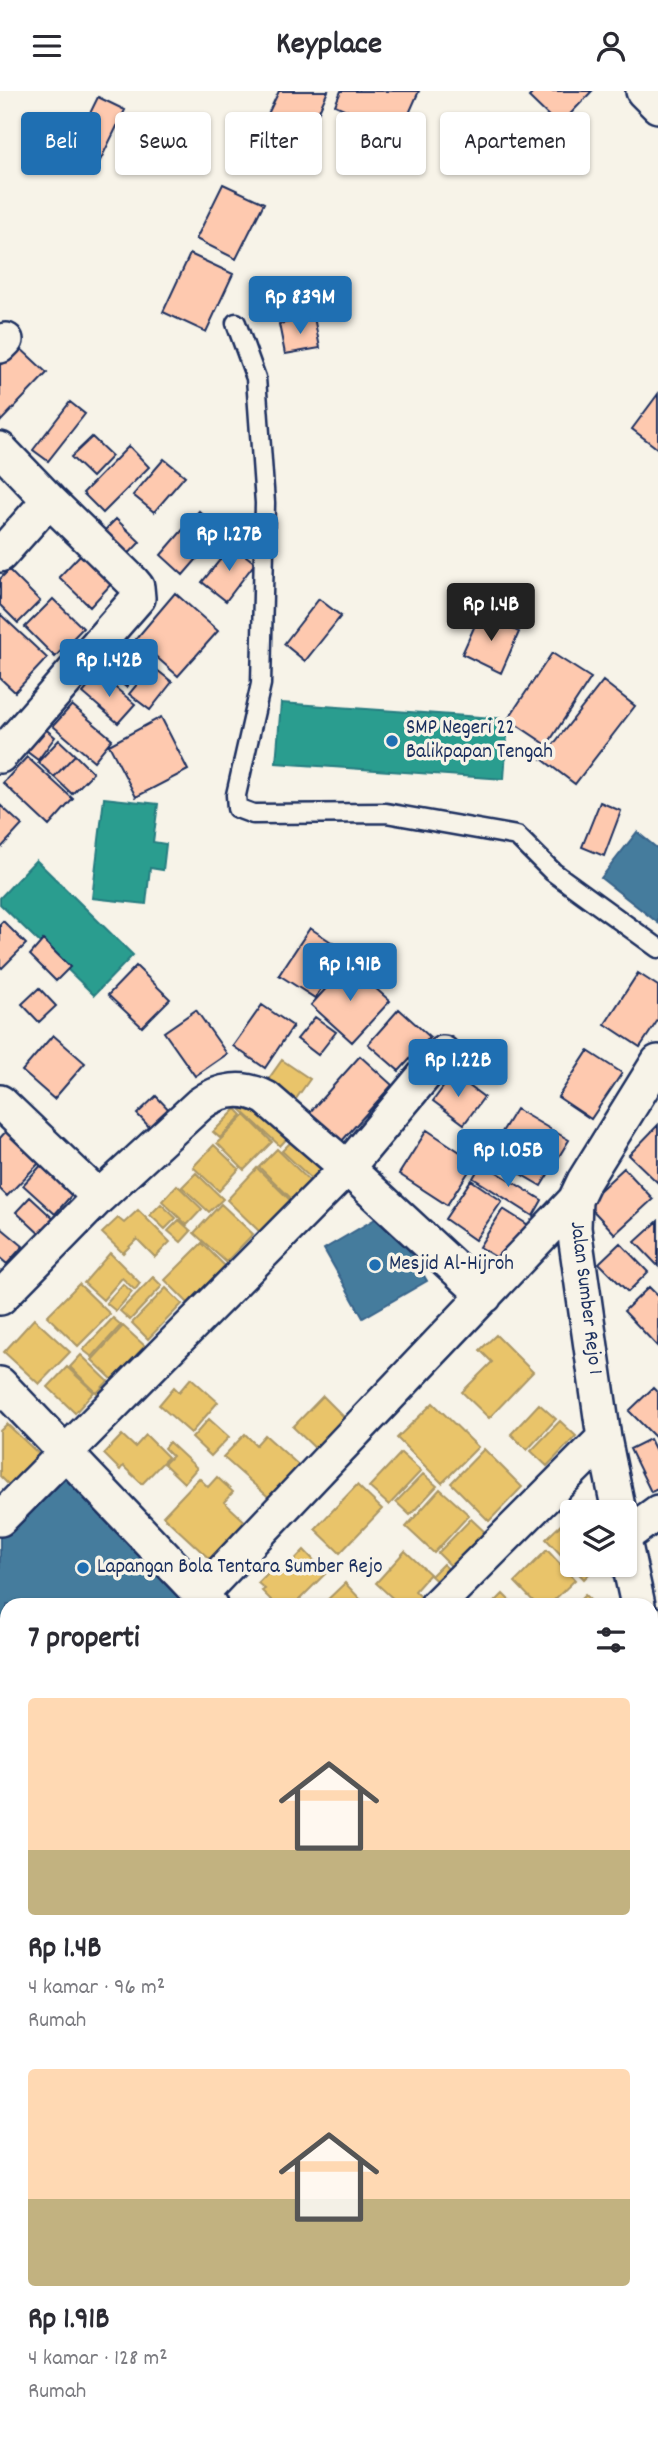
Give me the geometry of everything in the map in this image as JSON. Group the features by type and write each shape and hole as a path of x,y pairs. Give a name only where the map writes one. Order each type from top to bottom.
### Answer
{"street":[{"path":"643,91 658,106"},
{"path":"0,449 137,587 138,598 0,756"},
{"path":"0,555 49,500"},
{"path":"0,1519 347,1168 443,1053"},
{"name":"Jalan Sumber Rejo 1","path":"617,1500 604,1438 574,1228 575,1200 658,1062"},
{"path":"0,1298 99,1197 200,1104 219,1093 233,1091 255,1092 265,1098 347,1168 485,1296"},
{"path":"0,1102 99,1197"},
{"path":"207,1598 575,1200"},
{"path":"0,1384 203,1598"},
{"path":"444,1598 604,1438"},
{"path":"637,1527 658,1512"},
{"path":"634,1577 639,1598"}],"lane":[{"path":"236,323 256,378 265,503 261,684 236,795 237,808 253,814 386,813 517,836 553,872 658,948"}],"building: Hunian":[{"path":"282,1060 310,1079 288,1110 260,1091"},
{"path":"253,1096 293,1132 280,1146 241,1110"},
{"path":"236,1109 242,1115 220,1138 213,1132"},
{"path":"245,1115 272,1142 244,1170 217,1143"},
{"path":"295,1138 328,1169 315,1182 282,1151"},
{"path":"214,1145 239,1169 219,1191 193,1167"},
{"path":"277,1149 319,1190 301,1208 259,1167"},
{"path":"257,1168 291,1201 261,1233 227,1200"},
{"path":"196,1173 223,1199 209,1212 182,1187"},
{"path":"177,1185 202,1209 187,1225 162,1201"},
{"path":"161,1204 176,1218 165,1229 150,1215"},
{"path":"221,1204 253,1234 226,1262 194,1233"},
{"path":"138,1210 170,1242 155,1257 137,1239 123,1253 102,1233 118,1218 124,1223"},
{"path":"179,1220 191,1231 181,1242 168,1231"},
{"path":"202,1243 225,1266 188,1303 165,1280"},
{"path":"110,1253 140,1283 135,1290 122,1278 103,1300 84,1283"},
{"path":"153,1277 162,1286 130,1320 120,1311"},
{"path":"79,1284 110,1314 78,1346 47,1316"},
{"path":"123,1284 132,1292 116,1311 106,1303"},
{"path":"166,1288 182,1304 148,1339 132,1323"},
{"path":"113,1318 121,1325 92,1357 83,1350"},
{"path":"34,1319 70,1352 39,1384 4,1352"},
{"path":"123,1326 145,1346 113,1380 92,1360"},
{"path":"496,1335 533,1372 489,1418 462,1392 492,1362 480,1350"},
{"path":"81,1355 108,1381 97,1393 70,1367"},
{"path":"67,1367 94,1392 75,1413 48,1387"},
{"path":"191,1378 218,1402 191,1433 159,1405 174,1387 179,1392"},
{"path":"323,1396 349,1422 320,1453 293,1427"},
{"path":"433,1403 478,1447 442,1483 397,1438"},
{"path":"539,1404 556,1419 527,1450 511,1434"},
{"path":"209,1419 229,1437 211,1456 192,1438"},
{"path":"560,1421 576,1436 547,1466 531,1451"},
{"path":"7,1424 43,1458 13,1489 0,1476 0,1431"},
{"path":"245,1434 256,1445 265,1435 303,1469 273,1501 223,1457"},
{"path":"122,1435 135,1447 146,1435 168,1457 142,1484 123,1466 120,1470 104,1454"},
{"path":"169,1442 197,1468 184,1483 164,1464 172,1456 164,1448"},
{"path":"484,1449 522,1487 489,1521 451,1483"},
{"path":"401,1453 421,1471 389,1505 369,1487"},
{"path":"423,1474 437,1486 410,1515 396,1502"},
{"path":"217,1477 233,1492 224,1502 250,1526 215,1564 163,1516 199,1478 208,1487"},
{"path":"357,1485 382,1509 340,1553 315,1529"},
{"path":"440,1489 469,1515 434,1553 406,1527"},
{"path":"471,1519 487,1534 454,1569 438,1553"},
{"path":"560,1526 560,1554 546,1539"},
{"path":"304,1550 326,1573 301,1598 269,1598 258,1583 272,1569 279,1576"},
{"path":"547,1550 560,1564 560,1577 572,1577 575,1580 556,1598 530,1598 515,1582"},
{"path":"405,1551 430,1574 415,1591 422,1598 392,1598 376,1583"},
{"path":"443,1564 457,1577 445,1589 431,1576"},
{"path":"345,1583 359,1598 329,1598"}],"building: Sekolah":[{"name":"SMP Negeri 22 Balikpapan Tengah","path":"281,703 508,719 504,779 276,763"},
{"path":"104,798 158,804 153,842 166,844 163,870 150,868 146,904 92,898"},
{"path":"36,860 133,955 94,995 0,904 0,898"}],"building: Publik":[{"path":"637,832 658,849 658,923 601,878"},
{"name":"Mesjid Al-Hijroh","path":"387,1212 427,1281 363,1318 324,1249"},
{"name":"Lapangan Bola Tentara Sumber Rejo","path":"67,1464 195,1598 0,1598 0,1531"}],"building: Lainnya":[{"path":"279,91 328,91 318,112 269,112"},
{"path":"341,91 419,91 410,112 351,112 335,105"},
{"path":"535,91 592,91 572,112 545,112 529,97"},
{"path":"98,97 125,110 115,112 115,130 101,159 101,112 91,112"},
{"path":"223,184 264,203 236,259 196,239"},
{"path":"190,254 233,274 206,332 163,312"},
{"path":"314,317 320,348 285,354 279,324"},
{"path":"18,346 47,373 0,422 0,365"},
{"path":"658,394 658,449 632,429"},
{"path":"70,402 85,414 48,461 33,450"},
{"path":"92,437 112,456 92,477 71,457"},
{"path":"129,446 149,467 103,513 83,493"},
{"path":"164,459 185,476 154,512 133,495"},
{"path":"199,511 221,531 183,575 161,555"},
{"path":"116,519 140,542 122,561 98,537"},
{"path":"232,545 255,563 226,601 202,582"},
{"path":"82,553 113,582 90,607 59,577"},
{"path":"9,570 40,601 18,623 0,605 0,579"},
{"path":"175,593 218,631 178,676 136,639"},
{"path":"53,599 83,628 55,657 25,627"},
{"path":"319,599 341,616 305,661 284,644"},
{"path":"0,614 47,658 15,692 0,678"},
{"path":"480,614 519,632 501,673 462,654"},
{"path":"122,647 144,667 126,687 103,668"},
{"path":"552,653 591,678 547,745 508,719"},
{"path":"152,666 172,682 150,710 129,694"},
{"path":"99,674 135,704 118,723 83,693"},
{"path":"603,681 635,706 575,784 542,759"},
{"path":"72,705 112,739 94,761 53,726"},
{"path":"161,717 188,770 136,797 109,745"},
{"path":"43,727 55,737 38,760 26,751"},
{"path":"59,740 75,755 54,777 38,762"},
{"path":"75,755 93,773 72,794 54,777"},
{"path":"27,757 73,799 49,826 3,783"},
{"path":"600,802 621,811 604,856 582,847"},
{"path":"0,805 22,825 0,849"},
{"path":"3,921 26,944 2,968 0,924"},
{"path":"310,928 345,951 315,998 279,975"},
{"path":"43,940 70,967 56,981 30,955"},
{"path":"348,964 390,1001 352,1042 311,1005"},
{"path":"136,966 170,999 142,1027 108,995"},
{"path":"638,973 658,986 658,1020 640,1047 605,1024"},
{"path":"39,988 56,1006 39,1022 22,1004"},
{"path":"262,1005 293,1026 265,1068 233,1046"},
{"path":"399,1009 430,1037 399,1071 368,1044"},
{"path":"196,1010 227,1054 195,1076 164,1032"},
{"path":"315,1017 336,1032 318,1055 297,1039"},
{"path":"53,1035 85,1063 54,1099 22,1071"},
{"path":"588,1051 622,1073 591,1119 558,1097"},
{"path":"360,1056 392,1085 341,1142 309,1113"},
{"path":"453,1074 484,1097 464,1124 433,1101"},
{"path":"156,1096 174,1115 155,1133 137,1114"},
{"path":"516,1109 569,1140 541,1186 488,1155"},
{"path":"658,1125 658,1183 629,1155"},
{"path":"9,1128 42,1160 7,1196 0,1189 0,1138"},
{"path":"427,1130 475,1162 447,1205 399,1174"},
{"path":"45,1161 76,1190 55,1214 23,1185"},
{"path":"482,1163 542,1200 533,1216 473,1178"},
{"path":"624,1168 653,1199 615,1234 586,1203"},
{"path":"471,1180 502,1201 475,1240 445,1219"},
{"path":"30,1197 58,1223 44,1238 16,1212"},
{"path":"503,1209 530,1226 506,1263 479,1247"},
{"path":"658,1221 658,1266 635,1242"},
{"path":"0,1227 23,1246 7,1264 0,1258"},
{"path":"620,1243 648,1272 628,1292 599,1263"},
{"path":"649,1287 658,1296 658,1347 624,1311"},
{"path":"653,1388 658,1393 658,1440 629,1411"},
{"path":"650,1439 658,1455 658,1489 651,1492 630,1449"}],"place":[{"name":"SMP Negeri 22 Balikpapan Tengah","path":"392,741"},
{"name":"Mesjid Al-Hijroh","path":"375,1265"},
{"name":"Lapangan Bola Tentara Sumber Rejo","path":"83,1568"}]}
